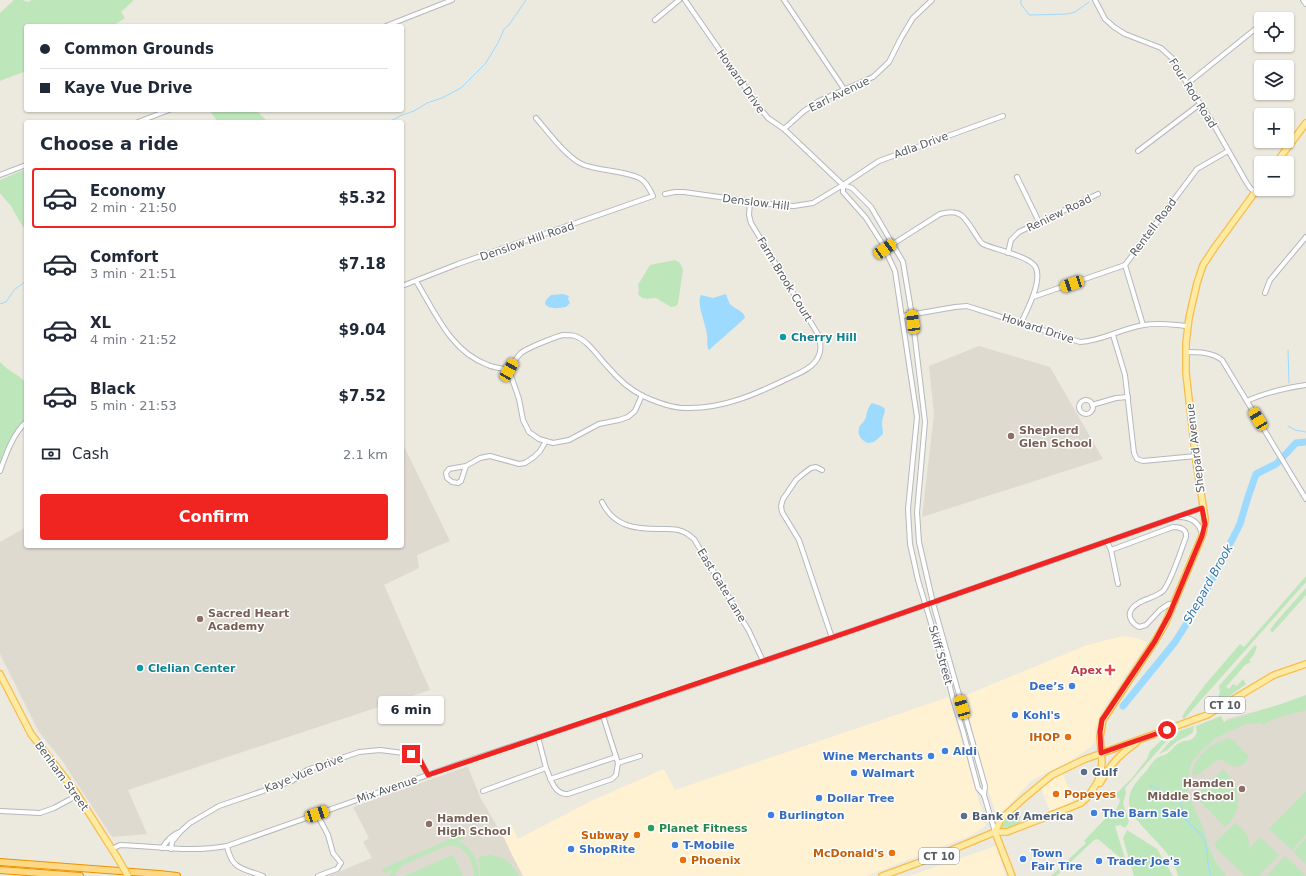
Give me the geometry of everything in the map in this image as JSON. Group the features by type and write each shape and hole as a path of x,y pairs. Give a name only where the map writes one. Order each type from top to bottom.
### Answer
{"highway":[{"path":"0,862 177,876"},
{"path":"0,870 80,876"}],"main road":[{"path":"1281,156 1306,123"},
{"name":"Shepard Avenue","path":"1090,794 1098,781 1102,769 1100,732 1102,720 1165,624 1174,606 1202,536 1205,524 1186,373 1188,326 1195,288 1203,265 1254,193"},
{"name":"CT 10","path":"995,832 1001,819 1052,776 1083,760 1207,715 1220,709 1274,675 1306,664"},
{"name":"Benham Street","path":"0,674 31,734 78,795 128,876"},
{"name":"CT 10","path":"882,876 937,856 995,832 1007,832 1075,806 1098,786 1116,759 1141,740"},
{"name":"Skiff Street","path":"995,832 1012,876"}],"street":[{"path":"391,24 452,0"},
{"path":"655,20 679,0"},
{"name":"Howard Drive","path":"685,0 758,107 768,118 784,129 843,185 852,188 871,207 903,262 912,314 925,414 925,428 916,512 919,542"},
{"path":"784,0 844,89"},
{"name":"Earl Avenue","path":"784,129 804,111 819,101 873,77 889,62 913,18 932,0"},
{"name":"Four Rod Road","path":"1095,0 1105,19 1114,27 1125,34 1154,44 1169,54 1247,184 1254,191"},
{"path":"1303,0 1306,4"},
{"path":"1187,84 1254,30"},
{"path":"1138,151 1200,104"},
{"path":"143,120 164,112"},
{"name":"Adla Drive","path":"843,185 879,160 1003,116"},
{"name":"Denslow Hill Road","path":"404,285 458,264 653,196 642,180 635,176 584,165 574,159 536,118"},
{"name":"Rentell Road","path":"1143,325 1125,266 1196,169 1228,151"},
{"path":"0,175 24,166"},
{"path":"1017,177 1039,222"},
{"name":"Howard Drive","path":"843,185 843,192 866,218 885,249 895,271 916,407 917,427 908,518 910,544"},
{"name":"Denslow Hill","path":"664,194 684,192 794,206 813,203 843,185"},
{"name":"Reniew Road","path":"1008,253 1011,240 1019,232 1098,194"},
{"name":"Farm Brook Court","path":"509,370 515,359 523,351 564,335 575,336 585,342 596,353 622,383 642,395 662,403 688,408 709,407 749,397 806,369 815,362 819,356 821,346 818,336 751,223 749,215 750,201"},
{"path":"885,249 892,243 940,214 949,211 959,213 965,218 981,243 1029,260 1036,267 1037,276 1033,297 1022,323"},
{"path":"1265,293 1270,280 1306,237"},
{"path":"1033,297 1125,266"},
{"path":"416,281 451,339 464,352 476,360 488,365 509,370 519,399 523,420 529,432 539,439 553,443 570,440 599,424 628,417 635,411 642,395"},
{"name":"Howard Drive","path":"903,316 967,306 984,310 1080,342 1094,341 1143,325 1160,324 1188,326"},
{"path":"1113,335 1125,375 1134,453 1137,459 1143,461 1196,456"},
{"path":"1186,352 1209,354 1218,357 1225,364 1306,499"},
{"path":"1247,401 1278,390 1306,385"},
{"path":"1092,405 1116,398 1128,397"},
{"path":"0,471 14,438 24,424"},
{"path":"917,427 925,428"},
{"path":"466,466 461,481 458,483 452,482 447,478 446,473 449,469 466,466 480,458 490,456 519,464 525,463 540,451 546,441"},
{"path":"913,463 921,464"},
{"path":"822,470 816,467 811,468 802,474 783,499 781,506 782,512 798,540 832,638"},
{"name":"East Gate Lane","path":"602,502 612,516 627,525 643,529 680,530 694,539 749,631 763,661"},
{"name":"Mix Avenue","path":"112,848 120,845 200,850 227,846 428,775 933,603 1202,508"},
{"path":"1173,518 1183,517 1192,519 1201,529 1202,536"},
{"path":"1111,550 1173,527 1184,530 1186,537 1167,586 1161,592 1136,605 1130,611 1130,617 1133,623 1139,627 1146,626 1165,606 1169,604 1174,606"},
{"path":"910,544 919,542"},
{"name":"Skiff Street","path":"919,542 933,603 985,786 984,795 995,832"},
{"path":"1107,542 1111,550 1118,584"},
{"name":"Skiff Street","path":"910,544 918,580 927,605 978,788 984,795"},
{"path":"538,738 546,768 557,791 563,794 568,794 612,780 616,775 618,763 604,716"},
{"name":"Kaye Vue Drive","path":"171,849 172,842 190,823 219,806 292,781 307,770 359,752 380,750 411,754 420,760 428,775"},
{"path":"618,763 640,756"},
{"path":"550,779 616,757"},
{"path":"483,791 546,768"},
{"path":"0,812 40,813 54,808 78,795"},
{"path":"317,814 318,818 326,829 333,853 341,863 337,869 318,876"},
{"name":"Kaye Vue Drive","path":"162,848 176,833 180,832"},
{"path":"227,846 230,857 234,863 263,876"}],"shaded area":[{"name":"Shepherd Glen School","path":"979,346 1050,367 1103,459 922,517 934,414 929,366"},
{"name":"Sacred Heart Academy","path":"404,446 450,541 417,555 419,568 384,585 430,690 128,790 147,834 112,837 61,759 39,732 0,654 0,542 24,528 24,548 404,548"},
{"path":"1123,636 1136,638 1147,643 1101,712 1096,727 1095,740 1091,747 1072,760 1032,780 1006,809 999,814 996,814 987,787 964,696 1087,645"},
{"path":"949,697 986,826 972,835 866,876 523,876 499,830 511,824 518,839 591,801 664,769 675,790"},
{"name":"Hamden Middle School","path":"1306,698 1306,876 1225,876 1213,856 1195,818 1184,811 1178,798 1182,798 1172,780 1227,719"},
{"name":"Hamden High School","path":"468,767 480,797 504,838 523,876 329,876 372,858 363,842 369,838 353,807"},
{"path":"1063,774 1073,802 1050,811 1041,788"},
{"path":"996,846 1006,876 909,876"}],"green space":[{"path":"14,0 29,2 31,0 134,0 121,12 125,18 115,24 24,24 24,72 0,81 0,13"},
{"path":"210,112 258,112 266,120 216,120"},
{"path":"24,170 24,227 11,206 0,193 0,180"},
{"path":"675,260 680,263 683,270 678,303 676,306 671,307 656,298 642,298 638,294 638,285 650,265"},
{"path":"0,362 24,381 24,421 12,436 0,464"},
{"path":"1306,576 1306,582 1184,719 1182,717 1184,713 1204,686 1240,644 1244,647"},
{"path":"1306,588 1306,595 1272,633 1270,630 1276,622"},
{"path":"1255,645 1257,647 1253,656 1249,660 1251,662 1245,665 1226,687 1229,689 1233,684 1237,686 1243,679 1246,684 1211,709 1220,693 1219,686"},
{"path":"1306,695 1306,710 1277,718 1267,722 1264,725 1261,723 1245,724 1216,738 1199,753 1191,763 1187,792 1203,827 1208,845 1215,860 1226,876 1178,876 1175,866 1170,858 1137,820 1132,812 1129,800 1135,784 1157,758 1168,753 1179,743 1191,740 1197,733 1196,726 1221,716 1224,722"},
{"path":"1194,726 1191,734 1159,754 1179,731"},
{"path":"1170,737 1125,788 1126,793 1123,803 1129,822 1125,828 1120,825 1115,826 1125,859 1123,860 1098,839 1094,840 1056,876 1051,876 1086,843 1084,841 1106,818 1115,811 1120,801 1119,798 1116,797 1117,793 1132,778 1147,759 1150,751 1164,738"},
{"path":"1228,738 1237,742 1236,744 1249,756 1246,762 1240,766 1234,766 1221,759 1194,776 1192,773 1200,756 1216,743"},
{"path":"1223,769 1233,783 1238,798 1236,813 1225,827 1198,799 1198,794"},
{"path":"1306,791 1306,835 1292,850 1269,829"},
{"path":"1014,812 1021,815 1019,825 1002,829 1001,827 1004,822"},
{"path":"1235,823 1248,837 1248,849 1260,837 1279,855 1259,876 1245,876 1216,848 1215,843"},
{"path":"1127,830 1157,849 1173,876 1134,876 1123,838"},
{"path":"464,833 465,838 458,841 467,847 474,856 478,865 479,876 474,876 474,870 467,854 458,847 452,846 446,846 403,865 395,876 390,876 392,870 384,873 382,869"},
{"path":"1306,838 1306,864 1293,852"},
{"path":"453,855 463,876 404,876"},
{"path":"488,855 499,857 510,863 519,876 480,876 478,859"},
{"path":"1285,856 1306,876 1266,876"}],"water":[{"path":"563,294 569,296 568,299 570,303 566,307 552,308 545,304 546,300 551,295"},
{"path":"726,294 730,304 743,313 745,318 709,350 706,330 700,308 701,295 713,298"},
{"path":"872,403 885,409 882,421 883,434 874,442 868,443 860,437 859,431"}],"waterway":[{"path":"393,120 461,88 485,64 498,43 504,29 509,25 526,0"},
{"path":"1021,0 1021,4 1029,15 1067,14 1075,12 1089,2"},
{"path":"0,304 6,302 14,290 24,282"},
{"path":"1288,350 1289,383"},
{"path":"1288,426 1295,430 1306,432"},
{"name":"Shepard Brook","path":"1284,456 1296,443 1306,442"},
{"name":"Shepard Brook","path":"1123,706 1175,642 1201,601 1240,524 1256,474 1276,464 1280,460"},
{"name":"Shepard Brook","path":"1149,785 1179,799 1182,813 1185,818 1204,839 1208,867 1211,876"}],"place":[{"name":"Cherry Hill","path":"783,337"},
{"name":"Shepherd Glen School","path":"1011,436"},
{"name":"Sacred Heart Academy","path":"200,619"},
{"name":"Clelian Center","path":"140,668"},
{"name":"Apex","path":"1110,670"},
{"name":"Dee’s","path":"1072,686"},
{"name":"Kohl's","path":"1015,715"},
{"name":"IHOP","path":"1068,737"},
{"name":"Aldi","path":"945,751"},
{"name":"Wine Merchants","path":"931,756"},
{"name":"Gulf","path":"1084,772"},
{"name":"Walmart","path":"854,773"},
{"name":"Hamden Middle School","path":"1242,789"},
{"name":"Popeyes","path":"1056,794"},
{"name":"Dollar Tree","path":"819,798"},
{"name":"The Barn Sale","path":"1094,813"},
{"name":"Burlington","path":"771,815"},
{"name":"Bank of America","path":"964,816"},
{"name":"Hamden High School","path":"429,824"},
{"name":"Planet Fitness","path":"651,828"},
{"name":"Subway","path":"637,835"},
{"name":"T-Mobile","path":"675,845"},
{"name":"ShopRite","path":"571,849"},
{"name":"McDonald's","path":"892,853"},
{"name":"Town Fair Tire","path":"1023,859"},
{"name":"Phoenix","path":"683,860"},
{"name":"Trader Joe's","path":"1099,861"}],"route":[{"path":"411,754 422,762 428,775 832,638 1202,508 1205,524 1200,543 1174,606 1155,641 1102,720 1100,728 1101,753 1167,730"}]}
